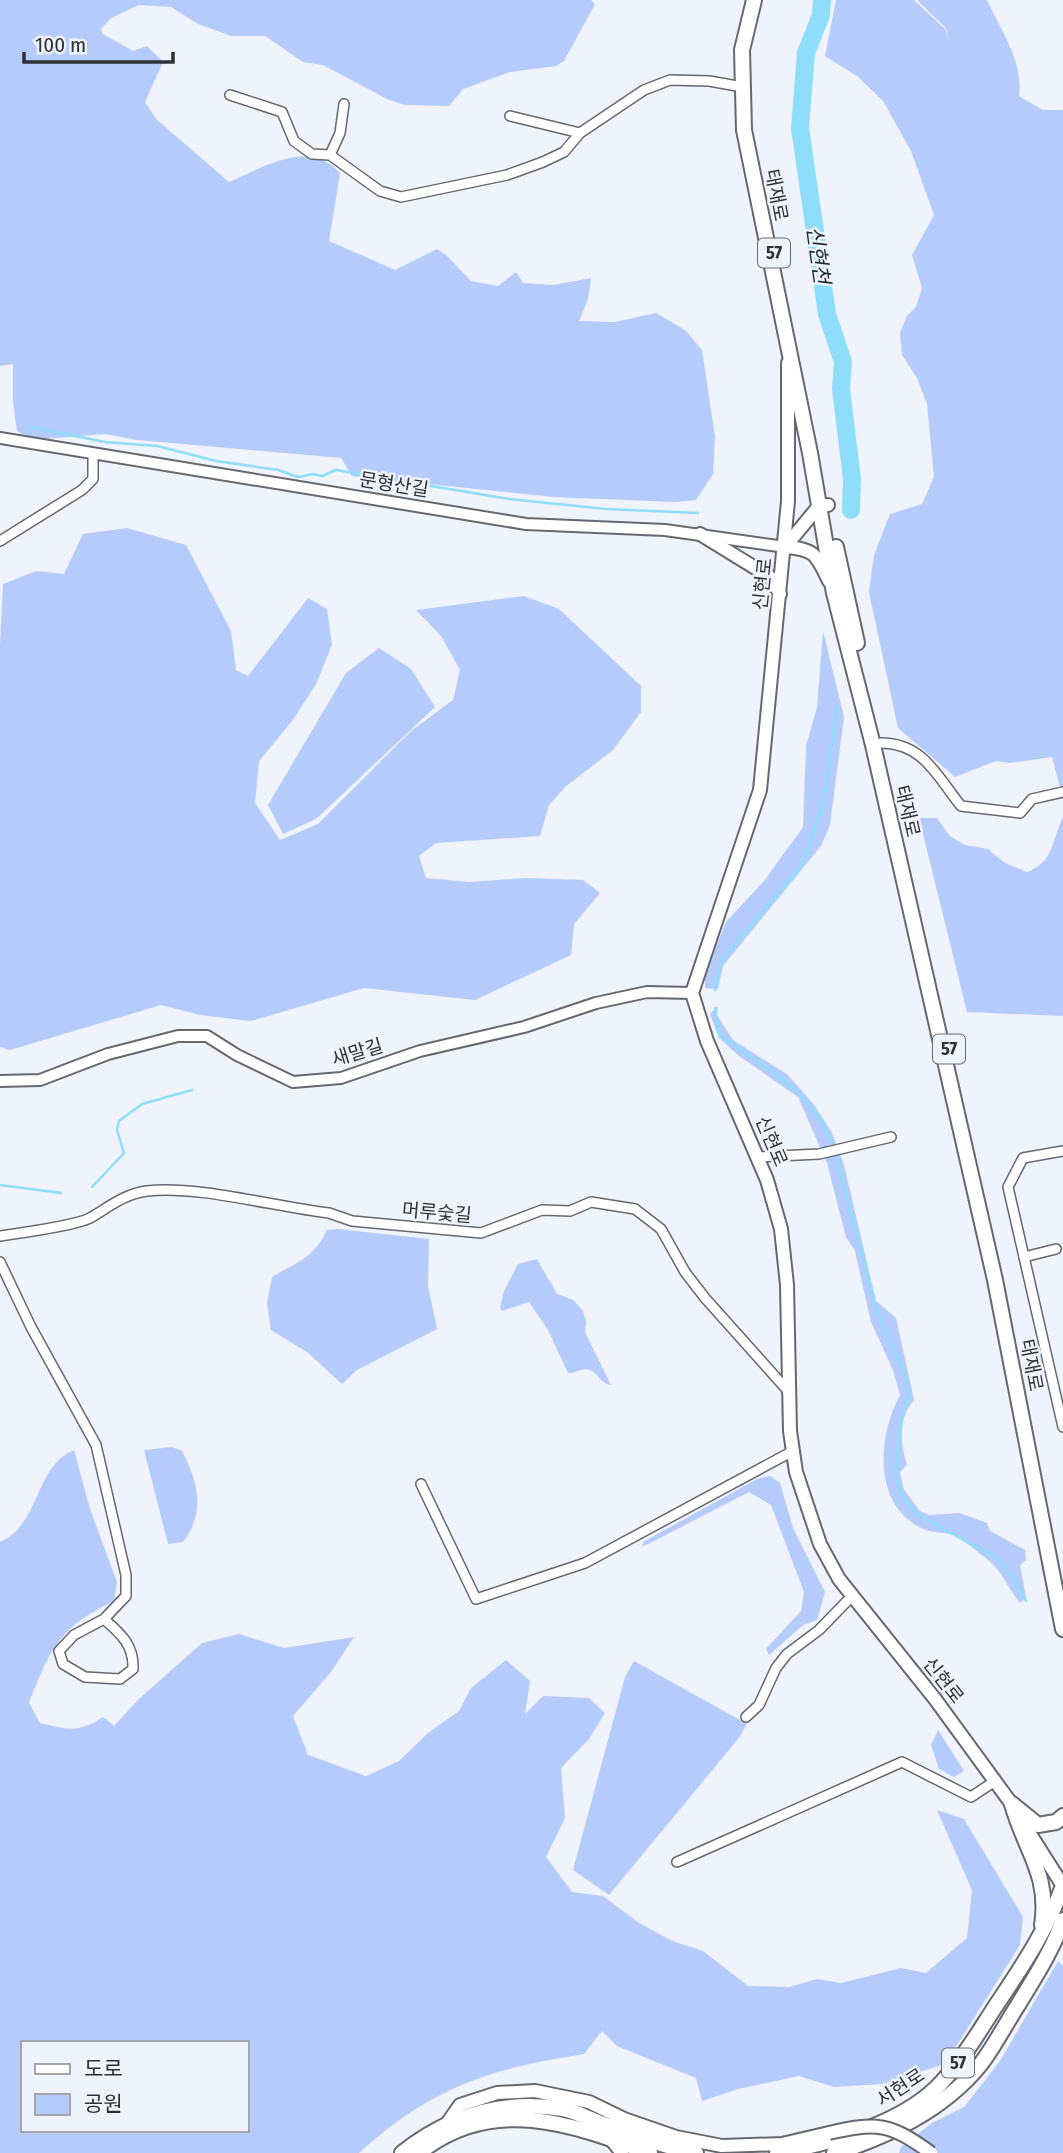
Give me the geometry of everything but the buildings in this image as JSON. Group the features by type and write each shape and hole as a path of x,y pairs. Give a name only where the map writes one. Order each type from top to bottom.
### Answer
{"main road":[{"name":"태재로","path":"754,0 742,50 744,130 788,349 881,743 1001,1278 1063,1596"},
{"name":"태재로","path":"760,0 747,50 749,130 823,505 834,593 873,745 995,1280 1063,1629"},
{"name":"신현로","path":"788,349 790,441 785,547 760,790 692,993 707,1041 757,1157 781,1229 787,1286 793,1451 796,1472 820,1544 839,1579 935,1699 1012,1804 1063,1886"},
{"path":"785,547 823,505"},
{"path":"700,534 770,577 780,594"},
{"path":"785,547 808,548 818,558 834,593"},
{"path":"1012,1804 1038,1825 1056,1822 1063,1815"},
{"path":"1012,1804 1043,1885 1045,1903 1040,1940"},
{"name":"서현로","path":"777,2153 817,2146 891,2119 940,2084 957,2064 1040,1940 1063,1886"},
{"name":"서현로","path":"834,2153 864,2144 909,2123 965,2081 981,2063 1057,1947 1063,1920"},
{"path":"446,2125 460,2105 497,2093 535,2091 589,2102 624,2119 676,2137 722,2146 782,2144 868,2124 898,2132 931,2153"},
{"path":"402,2153 426,2134 467,2115 509,2106 564,2109 648,2141 696,2153"},
{"path":"419,2153 435,2140 494,2120 552,2121 587,2129 650,2153"},
{"path":"610,2138 622,2153"}],"street":[{"path":"230,95 282,112 294,141 312,154 330,155 380,191 401,197 507,175 564,152 580,134 644,90 670,80 709,81 743,87"},
{"path":"330,155 340,134 344,104"},
{"path":"510,116 580,134"},
{"name":"문형산길","path":"0,438 526,524 700,534 785,547"},
{"path":"0,541 82,490 93,479 93,454"},
{"path":"881,743 898,743 911,748 929,763 961,806 1020,813 1032,799 1063,792"},
{"name":"새말길","path":"0,1081 40,1080 108,1054 178,1035 207,1036 237,1055 293,1082 341,1078 420,1051 524,1027 596,1003 647,992 692,993"},
{"path":"757,1157 820,1154 891,1137"},
{"path":"1063,1151 1023,1158 1009,1188 1063,1427"},
{"name":"머루숯길","path":"0,1236 74,1224 90,1218 125,1197 147,1191 179,1190 329,1213 352,1221 456,1233 481,1233 503,1227 542,1210 570,1211 590,1202 635,1209 661,1230 685,1272 705,1298 789,1392"},
{"path":"1024,1257 1056,1249"},
{"path":"0,1262 31,1327 96,1445 126,1585 126,1596 104,1619 74,1635 59,1651 63,1664 85,1677 120,1679 133,1669 133,1657 126,1639 104,1619"},
{"path":"421,1484 476,1599 585,1563 793,1451"},
{"path":"746,1717 759,1705 776,1668 787,1654 819,1630 852,1596"},
{"path":"677,1861 902,1762 971,1797 995,1781"}],"green space":[{"path":"0,0 591,0 595,4 564,61 556,66 510,72 463,89 449,106 405,105 389,100 323,65 303,62 265,36 231,36 198,24 171,7 139,5 111,18 101,29 103,34 133,51 147,46 163,62 145,102 156,119 229,182 271,163 300,157 328,163 340,173 329,241 395,270 437,249 471,281 498,286 516,272 523,283 553,285 591,278 588,299 579,321 615,322 656,313 685,330 702,350 715,437 713,474 696,500 675,502 553,497 352,476 341,458 137,440 105,434 31,440 17,431 13,402 13,364 0,366"},
{"path":"836,0 914,0 945,29 949,42 946,28 917,0 987,0 1018,70 1019,96 1043,110 1063,110 1063,799 1052,757 1010,763 996,761 955,777 898,728 869,592 874,555 890,514 922,504 934,477 927,404 917,378 902,355 900,333 907,316 916,307 922,288 912,255 934,215 911,151 883,101 857,76 825,56"},
{"path":"127,528 186,545 231,631 236,670 248,676 308,598 327,609 332,645 316,684 292,721 259,761 255,803 280,840 318,824 411,731 453,700 460,670 441,636 416,610 524,596 559,609 641,686 641,712 613,750 565,787 549,805 540,836 436,843 419,856 426,878 469,882 525,878 583,880 600,893 574,924 571,955 475,1000 364,988 251,1021 200,1015 161,1005 10,1050 0,1047 0,645 3,584 36,571 64,574 83,534"},
{"path":"823,631 844,717 830,825 821,846 723,966 718,989 705,988 705,974 726,922 764,881 803,827 806,746 817,707"},
{"path":"379,648 411,669 435,707 316,819 283,834 268,805 346,673"},
{"path":"1063,817 1063,1016 967,1012 919,818 937,818 950,836 965,845 988,849 1005,863 1027,872 1036,868 1047,856"},
{"path":"718,1006 717,1015 733,1040 788,1075 815,1106 832,1133 844,1165 876,1301 896,1318 914,1400 905,1415 902,1431 907,1465 900,1472 904,1490 920,1511 929,1515 959,1513 987,1523 990,1531 1025,1550 1026,1560 1020,1565 1026,1598 1020,1603 988,1560 953,1535 926,1530 908,1520 896,1506 888,1489 884,1451 892,1412 900,1395 893,1370 871,1322 855,1251 846,1237 827,1163 798,1097 739,1056 719,1038 710,1014"},
{"path":"327,1230 429,1239 428,1286 437,1329 357,1370 342,1384 307,1352 271,1330 267,1303 272,1277 310,1254"},
{"path":"537,1259 557,1294 573,1300 583,1311 585,1332 611,1385 589,1370 568,1373 548,1330 529,1302 502,1311 500,1308 504,1291 518,1264"},
{"path":"172,1447 182,1451 188,1463 195,1486 197,1508 195,1519 183,1542 168,1544 144,1450"},
{"path":"74,1450 90,1509 117,1582 114,1601 68,1631 51,1654 29,1703 40,1723 73,1729 87,1726 103,1717 114,1726 140,1698 202,1643 239,1634 284,1648 354,1637 331,1672 293,1716 308,1755 366,1776 399,1761 428,1733 459,1711 471,1688 506,1660 530,1681 525,1714 543,1696 589,1698 605,1713 589,1739 561,1768 565,1818 546,1857 572,1892 603,1896 639,1923 672,1941 703,1951 748,1986 789,1987 817,1979 841,1983 901,1968 926,1973 967,1938 972,1890 937,1810 964,1819 1023,1917 1020,1945 945,2064 882,2084 834,2087 799,2076 738,2089 702,2101 696,2078 617,2046 602,2031 584,2054 490,2075 437,2097 386,2130 359,2153 0,2153 0,1542 13,1534 23,1522 51,1469 61,1458"},
{"path":"770,1476 780,1483 793,1528 825,1592 817,1620 803,1625 769,1655 766,1649 801,1611 804,1592 771,1505 749,1492 642,1547 643,1542 757,1479"},
{"path":"634,1661 747,1724 738,1739 609,1895 573,1870 625,1677"},
{"path":"938,1730 964,1771 954,1777 939,1769 931,1745"},
{"path":"1058,1961 1063,1966 1063,2153 899,2153 901,2147 932,2123 964,2107 1000,2061"}],"waterway":[{"name":"신현천","path":"822,0 821,15 806,53 800,128 827,314 843,362 841,389 852,479 851,510"},
{"path":"30,427 105,442 157,446 216,461 278,470 298,477 313,474 322,476 336,470 509,499 606,509 698,513"},
{"path":"715,990 721,961 802,865 824,801 837,706"},
{"path":"715,1008 719,1034 800,1095 814,1110 833,1147"},
{"path":"92,1187 124,1153 117,1130 119,1121 142,1104 192,1090"},
{"path":"835,1153 877,1312 904,1372 909,1395 902,1418 895,1472 901,1494 916,1514 997,1558 1014,1579 1026,1601"},
{"path":"0,1185 61,1193"}]}
